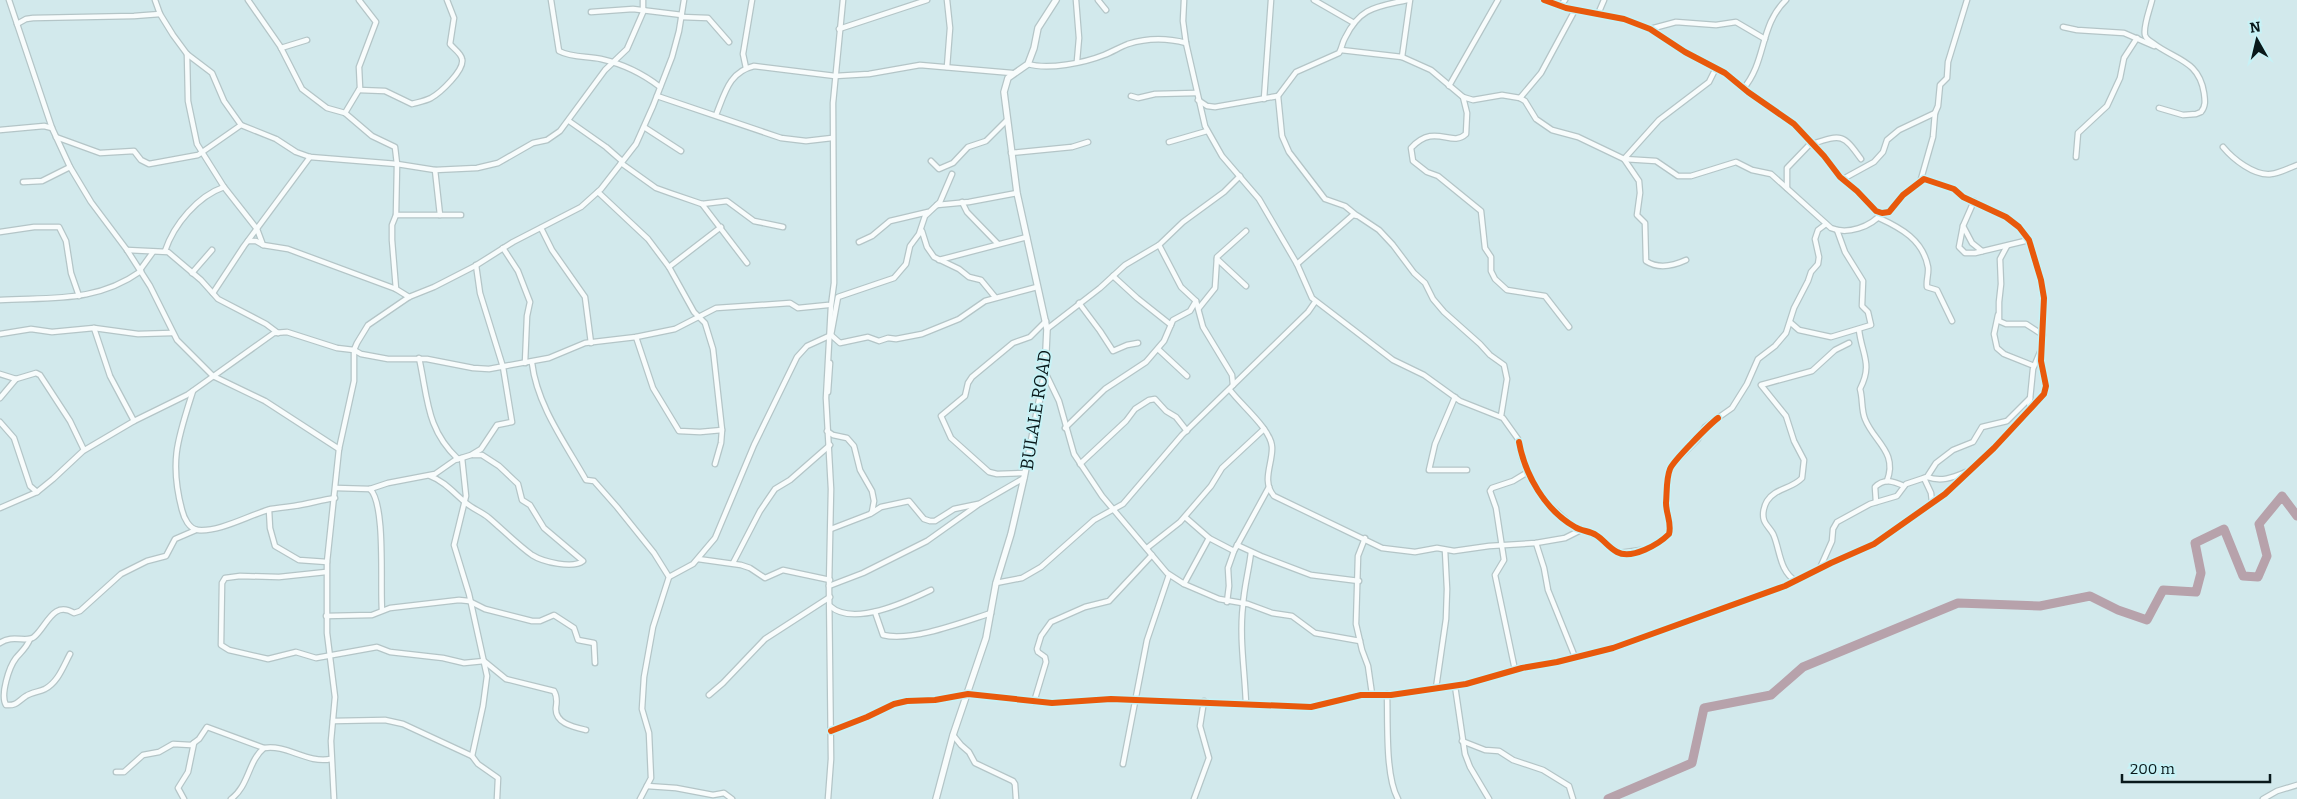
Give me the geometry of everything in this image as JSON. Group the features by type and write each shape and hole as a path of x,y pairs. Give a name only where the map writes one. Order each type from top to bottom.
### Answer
{"street":[{"path":"9,0 52,128 70,168 91,202 127,250 140,271 162,308 172,333 185,350 213,376 265,401 339,449"},
{"path":"155,0 160,14 187,54 212,74 224,101 241,125 276,139 296,152 310,157 397,164 435,170 477,168 498,164 533,143 555,135 568,121 605,70 627,49 644,10 643,0"},
{"path":"248,0 281,48 302,89 327,108 345,113 372,136 394,147 397,164 396,215 392,225 392,240 396,289"},
{"path":"345,113 359,90 360,67 376,22 359,0"},
{"path":"359,90 385,91 412,104 429,99 449,83 463,62 459,53 450,44 454,18 447,0"},
{"path":"551,0 559,51 566,55 614,63 644,75 660,87"},
{"path":"334,799 331,758 335,687 326,616 326,572 339,449 354,381 354,350 368,324 409,296 434,288 476,265 503,248 581,207 598,192 636,144 644,127 672,57 682,16 683,3 688,0"},
{"path":"746,68 743,54 752,0"},
{"path":"828,799 831,731 829,586 831,528 830,445 827,431 826,398 835,247 832,138 835,76 843,0"},
{"path":"839,29 927,0"},
{"path":"947,0 950,28 947,67"},
{"path":"1028,64 1038,28 1056,0"},
{"path":"1076,0 1079,38 1077,61"},
{"path":"1098,0 1106,10"},
{"path":"1184,0 1183,21 1186,43 1196,93 1207,131 1217,149 1256,193 1297,264 1306,288 1315,302 1384,354 1424,374 1462,402 1501,416 1518,439 1522,458 1528,472 1547,503 1562,517 1582,530 1595,535 1622,554 1648,549 1669,534 1670,523 1666,506 1667,485 1671,466 1698,439 1705,428 1732,408 1747,384 1758,359 1783,338 1791,323 1794,308 1808,281 1810,272 1818,264 1819,257 1815,239 1818,230 1826,224"},
{"path":"1264,99 1271,0"},
{"path":"1314,0 1354,23"},
{"path":"1373,0 1375,6"},
{"path":"1198,100 1207,106 1215,107 1278,96 1296,72 1336,56 1341,50 1344,39 1354,23 1375,6 1408,0 1402,57"},
{"path":"1449,86 1498,0"},
{"path":"1544,0 1575,10 1624,19 1650,29 1685,52 1716,68 1786,118 1843,179 1881,216 1918,243 1928,268 1927,287 1937,290 1952,321"},
{"path":"1560,6 1565,0"},
{"path":"1598,14 1604,0"},
{"path":"1744,89 1759,64 1765,39 1775,12 1786,0"},
{"path":"1341,50 1402,57 1431,70 1463,97 1473,100 1502,95 1520,98 1525,101 1534,117 1540,123 1557,132 1578,137 1624,159 1655,161 1678,176 1691,176 1737,162 1752,170 1768,172 1826,224 1837,230 1861,227 1890,211 1902,195 1922,179 1932,140 1940,85 1947,78 1948,62 1967,0"},
{"path":"2152,0 2145,34 2148,39 2162,49"},
{"path":"591,12 644,10 708,18 728,42"},
{"path":"1520,98 1541,73 1575,10"},
{"path":"17,24 26,19 33,18 160,14"},
{"path":"1650,29 1669,23 1716,24 1736,22 1765,39"},
{"path":"2063,27 2077,30 2124,33 2162,49 2188,63 2195,70 2202,86 2205,104 2201,112 2189,115 2159,108"},
{"path":"2076,157 2078,133 2107,106 2120,78 2124,58 2137,38"},
{"path":"716,115 732,78 746,68 762,66 835,76 869,74 914,65 1012,73 1028,64 1045,67 1103,56 1136,42 1164,39 1186,43"},
{"path":"281,48 307,40"},
{"path":"187,54 188,101 197,144 224,187 257,229 263,245"},
{"path":"1624,159 1658,121 1709,82 1716,68"},
{"name":"BULALE ROAD","path":"936,799 953,735 968,694 991,613 996,583 1011,534 1025,475 1045,372 1046,321 1017,193 1006,121 1005,84 1012,73"},
{"path":"1131,96 1138,98 1155,94 1196,93"},
{"path":"657,96 716,115 758,132 793,140 832,138"},
{"path":"1278,96 1282,136 1289,152 1325,199 1345,206 1387,238 1414,273 1425,283 1433,299 1444,312 1471,335 1490,356 1504,365 1507,379 1501,416"},
{"path":"1463,97 1467,113 1467,130 1464,136 1452,139 1436,134 1428,136 1412,147 1412,159 1422,169 1438,176 1481,211 1484,248 1491,258 1491,273 1500,285 1508,290 1546,296 1569,327"},
{"path":"1843,179 1874,162 1884,152 1887,140 1899,130 1935,113"},
{"path":"568,121 656,188 702,204 727,201 754,221 783,227"},
{"path":"931,161 939,169 946,167 953,163 968,147 986,141 1006,121"},
{"path":"56,137 100,153 134,151 141,160 150,164 202,152 241,125"},
{"path":"0,130 44,126 52,128"},
{"path":"644,127 681,152"},
{"path":"1169,142 1207,131"},
{"path":"1787,188 1787,168 1812,144 1842,138 1848,140 1861,159"},
{"path":"1011,154 1072,147 1088,142"},
{"path":"2223,147 2236,160 2266,174 2280,172 2297,164"},
{"path":"213,293 247,241 310,157"},
{"path":"1624,159 1639,181 1640,193 1637,215 1645,223 1646,261 1657,265 1671,265 1686,260"},
{"path":"23,182 42,181 70,168"},
{"path":"435,170 440,215"},
{"path":"859,242 872,236 890,221 928,212 937,205 952,174"},
{"path":"1047,329 1130,261 1159,245 1183,222 1224,192 1240,176"},
{"path":"831,731 903,702 935,700 968,694 1058,703 1111,699 1204,701 1246,705 1311,707 1351,696 1454,686 1484,680 1515,670 1575,658 1639,639 1796,581 1874,544 1945,494 2003,439 2044,394 2046,388 2041,365 2044,307 2041,282 2029,240 2011,220 1963,197 1954,189 1922,179"},
{"path":"165,251 174,232 196,204 213,191 224,187"},
{"path":"598,192 634,224 669,267 698,316 705,323 713,349 722,430 715,464"},
{"path":"937,205 1017,193"},
{"path":"1974,201 1959,242 1962,251 1969,253 1982,252 2029,240"},
{"path":"962,202 967,212 998,244"},
{"path":"702,204 747,263"},
{"path":"830,336 838,297 894,278 906,263 910,246 921,230 928,212"},
{"path":"396,215 462,215"},
{"path":"1297,264 1356,215"},
{"path":"1964,226 1972,242 1982,252"},
{"path":"0,232 34,227 59,227 66,241 71,273 80,296"},
{"path":"669,267 721,227"},
{"path":"541,228 552,250 585,297 591,342"},
{"path":"921,230 927,247 938,260 958,269 970,278 981,280 995,297"},
{"path":"1791,323 1799,330 1831,337 1859,330 1871,324 1868,312 1862,306 1863,281 1845,252 1837,230"},
{"path":"1199,308 1215,288 1217,258 1246,231"},
{"path":"938,260 1027,237"},
{"path":"247,241 256,241 263,245 288,250 396,289 409,296"},
{"path":"1159,245 1181,286 1196,301 1202,323 1232,375 1233,385"},
{"path":"2007,246 2000,259 2001,291 1994,334 1997,348 2004,354 2034,366"},
{"path":"503,248 518,271 530,302 527,316 526,363"},
{"path":"127,250 165,251 179,260 223,303 258,319 278,332"},
{"path":"192,273 212,250"},
{"path":"0,300 80,296 113,288 140,271 153,252"},
{"path":"1217,258 1246,286"},
{"path":"336,488 370,489 388,483 435,474 460,459 472,455 486,445 496,426 513,421 503,367 480,294 476,265"},
{"path":"1113,276 1171,325"},
{"path":"830,336 840,343 868,337 879,341 888,338 896,340 922,334 959,319 979,304 995,297 1037,287"},
{"path":"1065,428 1105,389 1144,364 1164,341 1175,318 1190,311 1196,301"},
{"path":"996,583 1022,578 1041,567 1071,538 1113,508 1124,504 1187,430 1253,368 1315,302"},
{"path":"0,508 37,492 84,450 134,421 193,391 265,338 278,332 287,332 330,346 388,359 419,358 483,369 532,362 591,342 636,337 675,329 716,308 791,303 797,308 828,305"},
{"path":"1079,303 1100,330 1113,351 1138,343"},
{"path":"1999,312 2001,323 2026,324 2043,334"},
{"path":"1025,475 997,474 987,471 978,460 961,449 951,438 941,416 965,396 968,383 972,377 1013,343 1030,337 1046,321"},
{"path":"0,334 31,329 54,332 94,328 138,334 172,333"},
{"path":"94,328 110,376 134,421"},
{"path":"1859,330 1867,365 1866,377 1860,389 1863,398 1862,410 1868,425 1889,459 1891,469 1887,481"},
{"path":"640,799 651,778 649,733 642,709 643,690 653,627 669,576 688,568 710,545 724,519 754,445 797,356 807,346 830,336"},
{"path":"636,337 651,383 679,430 700,432 722,430"},
{"path":"1796,581 1790,577 1784,566 1774,534 1764,520 1764,509 1772,494 1800,480 1803,475 1804,460 1794,441 1786,416 1761,385 1812,371 1835,350 1849,343"},
{"path":"1158,349 1187,376"},
{"path":"2029,409 2034,366 2042,349"},
{"path":"419,358 428,406 434,426 442,443 460,459 466,493 454,545 484,661 486,685 472,756"},
{"path":"532,362 535,380 549,414 586,480 595,482 617,507 654,553 669,576"},
{"path":"1045,372 1058,401 1071,448 1080,464 1113,508 1169,574 1184,584 1227,602 1252,605 1272,613 1292,616 1315,632 1360,641"},
{"path":"0,374 16,378 36,374 40,376 70,421 84,450"},
{"path":"0,398 16,378"},
{"path":"1230,390 1264,429 1272,446 1267,475 1271,493 1280,500 1386,549 1409,551 1436,548 1445,550 1536,544 1565,538 1582,530"},
{"path":"193,391 178,437 174,467 184,516 189,525 196,530"},
{"path":"1455,397 1435,444 1429,470 1467,470"},
{"path":"1820,568 1832,542 1833,529 1837,522 1876,502 1897,496 1909,482 1931,473 1936,463 1952,450 1973,442 1982,427 2007,421 2030,398"},
{"path":"1080,464 1126,421 1135,409 1152,399 1155,399 1166,411 1176,417 1187,430"},
{"path":"0,422 14,438 30,486 37,492"},
{"path":"1147,548 1185,517 1211,486 1222,468 1264,429"},
{"path":"827,431 833,435 847,438 854,446 860,470 873,496 874,506 872,512"},
{"path":"733,563 760,511 775,489 790,480 830,445"},
{"path":"429,475 440,480 464,502 488,517 534,556 569,565 578,565 583,560 544,528 530,505 522,500 518,485 513,479 482,455 472,455"},
{"path":"1515,670 1495,574 1504,561 1496,508 1490,490 1519,479 1528,472"},
{"path":"1925,477 1936,480 1947,479 1968,472"},
{"path":"829,586 863,573 927,541 1025,475"},
{"path":"1925,477 1932,502"},
{"path":"1876,502 1876,487 1879,484 1887,481 1904,486"},
{"path":"1227,602 1229,586 1228,568 1234,551 1269,487"},
{"path":"370,489 376,501 380,523 382,610"},
{"path":"70,654 61,672 46,688 25,696 18,704 6,705 3,701 7,677 16,658 30,639 56,611 64,609 76,612 121,574 147,561 166,556 175,540 196,530 235,522 269,510 335,498"},
{"path":"831,528 883,506 909,501 924,519 932,521 954,508 980,504"},
{"path":"269,510 270,528 275,546 299,560 327,562"},
{"path":"1185,517 1209,538 1234,551"},
{"path":"1184,584 1209,538"},
{"path":"1365,538 1358,556 1359,581 1356,624 1368,662 1372,694"},
{"path":"1536,544 1544,568 1548,590 1575,658"},
{"path":"1237,545 1311,575 1359,581"},
{"path":"1436,688 1446,619 1445,550"},
{"path":"1246,705 1242,656 1243,604 1251,552"},
{"path":"1034,702 1046,662 1045,656 1038,652 1037,649 1047,626 1054,620 1085,607 1100,605 1109,601 1152,555"},
{"path":"698,559 733,563 750,568 764,578 786,570 830,580"},
{"path":"326,572 279,577 240,576 225,578 222,583 223,596 219,640 223,648 261,658 274,658 296,652 312,658 377,647 390,652 446,658 464,663 484,661 504,678 554,691 556,694 555,713 557,717 570,726 586,730"},
{"path":"1123,764 1148,634 1169,574"},
{"path":"830,606 842,614 875,612 931,590"},
{"path":"708,695 723,683 762,641 830,597"},
{"path":"326,616 372,615 382,610 428,603 469,601 485,609 532,621 540,621 552,615 574,628 578,640 594,643 595,663"},
{"path":"875,612 883,635 898,636 942,628 991,613"},
{"path":"0,643 12,638 30,639"},
{"path":"1454,686 1462,741 1470,767 1489,799"},
{"path":"1387,694 1388,756 1392,786 1398,799"},
{"path":"1194,799 1209,758 1200,726 1204,701"},
{"path":"333,722 385,720 403,724 472,756 478,764 498,778 497,799"},
{"path":"184,799 178,788 188,772 194,743 204,729 210,726 264,748 276,748 317,760 331,758"},
{"path":"953,735 960,745 969,752 975,763 1014,782 1016,799"},
{"path":"1462,741 1485,750 1499,751 1513,760 1543,770 1569,786 1573,799"},
{"path":"116,772 124,772 143,755 159,752 173,744 188,745 194,743"},
{"path":"234,798 243,786 258,755 264,748"},
{"path":"2263,799 2276,791 2297,785"},
{"path":"647,786 676,788 713,795 724,793 732,799"}],"waterway":[{"path":"1608,799 1692,763 1704,708 1771,695 1803,667 1958,603 2040,606 2090,596 2118,610 2147,620 2163,590 2196,592 2201,573 2195,543 2224,529 2243,576 2258,577 2267,556 2259,524 2282,496 2297,516"}],"cycle path":[{"path":"831,731 894,704 907,701 935,700 968,694 1052,703 1111,699 1311,707 1361,695 1391,695 1466,684 1522,668 1557,662 1613,648 1785,586 1874,544 1945,494 1994,448 2044,394 2046,386 2041,361 2044,298 2041,280 2029,240 2019,227 2006,217 1963,197 1954,189 1924,179 1903,195 1889,212 1882,213 1876,211 1840,177 1824,156 1794,124 1748,92 1725,73 1685,52 1650,29 1624,19 1566,8 1544,0"},
{"path":"1519,442 1531,479 1554,511 1575,527 1596,535 1617,552 1630,554 1645,550 1669,534 1670,526 1666,503 1667,481 1670,469 1684,451 1718,418"}]}
